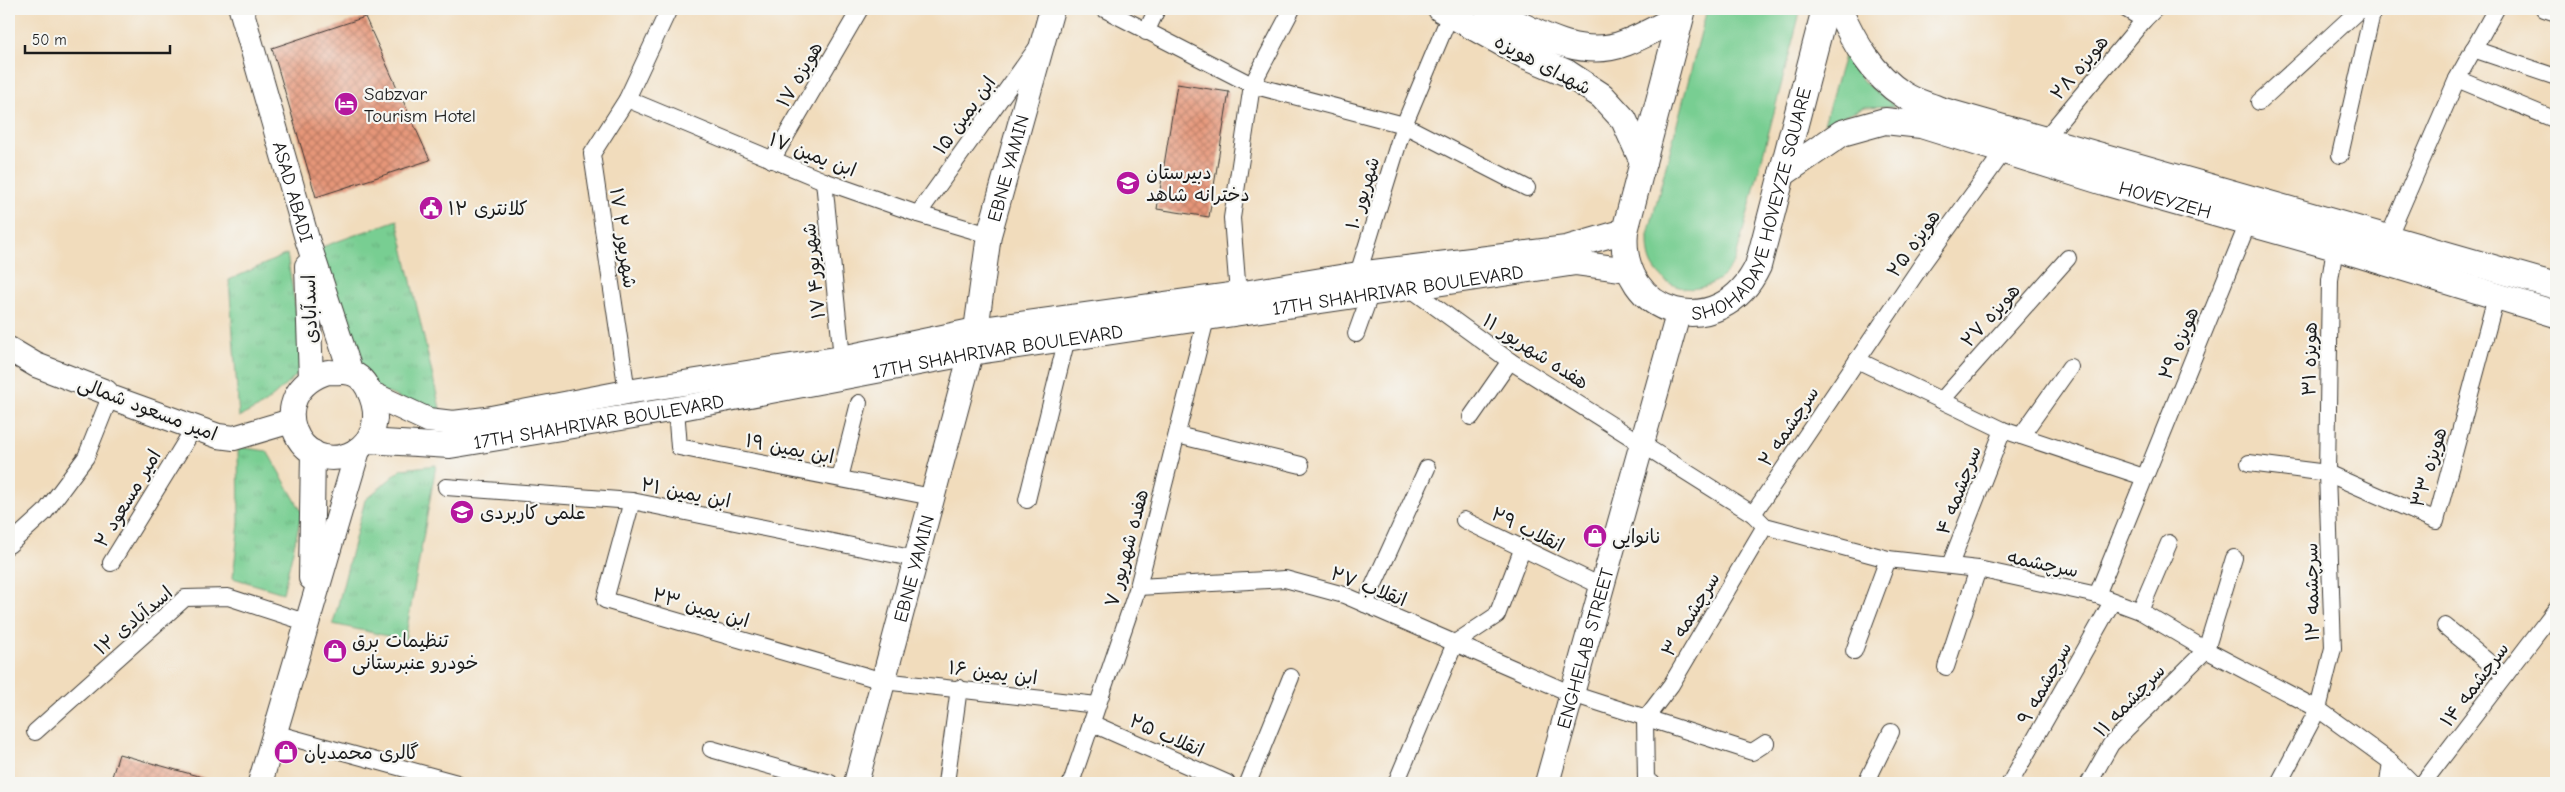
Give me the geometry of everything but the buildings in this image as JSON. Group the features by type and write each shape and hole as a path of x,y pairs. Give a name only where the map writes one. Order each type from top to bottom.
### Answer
{"main road":[{"name":"ASAD ABADI","path":"241,9 307,239 352,373"},
{"name":"EBNE YAMIN","path":"856,783 971,353 990,235 1052,9"},
{"name":"شهدای هویزه","path":"1488,9 1580,49 1603,49 1624,44 1682,13"},
{"name":"SHOHADAYE HOVEYZE SQUARE","path":"1682,13 1625,231 1624,244 1629,270 1635,282 1654,301 1678,311 1693,313 1720,307 1744,290 1758,266 1825,9"},
{"name":"HOVEYZEH","path":"1840,9 1856,45 1879,74 1904,96 1940,110 2556,286"},
{"name":"شهدای هویزه","path":"1446,12 1522,54 1567,73 1602,96 1624,120 1643,162"},
{"name":"HOVEYZEH","path":"1782,174 1842,133 1885,121 1921,125 2556,314"},
{"name":"17TH SHAHRIVAR BOULEVARD","path":"370,393 428,420 453,423 486,419 627,392 842,358 976,330 1238,294 1358,274 1566,248 1625,231"},
{"name":"اسدآبادی","path":"307,239 311,379"},
{"name":"17TH SHAHRIVAR BOULEVARD","path":"363,445 450,446 676,409 971,353 1576,263 1629,270"},
{"name":"ENGHELAB STREET","path":"1547,783 1678,311"},
{"name":"امیر مسعود شمالی","path":"9,348 36,365 106,392 110,397 218,436 234,438 291,421"},
{"path":"260,783 308,615 363,445 376,417 370,393 352,373 328,372 311,379 296,394 291,421 295,433 302,444 313,452 336,458 363,445"},
{"path":"308,615 313,452"}],"street":[{"name":"۱۷ شهریور ۲","path":"627,392 592,154 627,99 668,9"},
{"name":"هویزه ۱۷","path":"772,160 860,9"},
{"path":"1104,9 1252,86 1404,125 1528,188"},
{"path":"1146,32 1157,9"},
{"path":"1238,294 1232,218 1252,86 1292,9"},
{"path":"2126,9 2149,15"},
{"path":"2258,102 2360,9"},
{"path":"2340,155 2373,9"},
{"path":"2388,238 2457,79 2496,9"},
{"path":"2544,9 2556,13"},
{"name":"شهریور ۱۰","path":"1358,274 1404,125 1446,12"},
{"name":"هویزه ۲۸","path":"2044,140 2149,15"},
{"name":"ابن یمین ۱۵","path":"918,214 1043,39"},
{"path":"2473,49 2556,77"},
{"path":"2457,79 2556,120"},
{"name":"ابن یمین ۱۷","path":"627,99 824,181 918,214 990,235"},
{"name":"هویزه ۲۵","path":"1857,360 1923,263 2004,151"},
{"name":"۱۷ شهریور۴","path":"824,181 842,358"},
{"name":"هویزه ۲۹","path":"2097,595 2248,223"},
{"name":"هویزه ۳۱","path":"2327,473 2330,280 2335,247"},
{"name":"هویزه ۲۷","path":"1942,400 2068,258"},
{"name":"هفده شهریور ۱۱","path":"1411,288 1510,361 1642,442"},
{"path":"1356,334 1370,295"},
{"name":"هویزه ۳۳","path":"2249,463 2327,473 2436,521 2496,297"},
{"name":"هفده شهریور ۷","path":"1071,783 1138,587 1206,319"},
{"path":"1027,500 1068,338"},
{"path":"1857,360 2003,430 2144,478"},
{"name":"سرچشمه ۲","path":"1759,520 1857,360"},
{"path":"1471,417 1510,361"},
{"path":"2021,436 2070,367"},
{"path":"9,545 45,512 86,457 110,397"},
{"path":"840,478 858,403"},
{"name":"ابن یمین ۱۹","path":"676,409 679,447 932,497"},
{"name":"امیر مسعود ۲","path":"111,563 194,428"},
{"name":"سرچشمه ۴","path":"1950,565 2003,430"},
{"path":"1177,435 1300,465"},
{"name":"سرچشمه","path":"1642,442 1759,520 1888,559 1978,569 2097,595 2140,611 2206,650 2318,709 2391,762 2412,783"},
{"path":"1365,604 1427,468"},
{"name":"سرچشمه ۱۲","path":"2279,783 2318,709 2333,648 2327,473"},
{"name":"ابن یمین ۲۱","path":"446,487 632,501 916,559"},
{"name":"ابن یمین ۲۳","path":"632,501 605,600 883,681"},
{"name":"انقلاب ۲۹","path":"1464,520 1522,550 1602,586"},
{"name":"سرچشمه ۳","path":"1645,719 1670,685 1759,520"},
{"path":"2140,611 2169,543"},
{"path":"1396,783 1455,643 1497,615 1522,550"},
{"path":"2206,650 2234,558"},
{"path":"1854,651 1888,559"},
{"path":"1946,667 1978,569"},
{"name":"انقلاب ۲۷","path":"1138,587 1284,578 1344,594 1572,694 1645,719 1752,752 1766,743"},
{"name":"اسدآبادی ۱۲","path":"35,732 185,598 228,597 308,615"},
{"name":"سرچشمه ۹","path":"2010,783 2112,602"},
{"name":"سرچشمه ۱۴","path":"2423,783 2556,609"},
{"path":"2445,626 2505,676"},
{"name":"سرچشمه ۱۱","path":"2088,783 2110,744 2206,650"},
{"path":"1248,783 1291,677"},
{"name":"ابن یمین ۱۶","path":"883,681 959,688 1097,705"},
{"path":"946,783 959,688"},
{"path":"1645,719 1646,781 1652,783"},
{"name":"انقلاب ۲۵","path":"1091,723 1227,783"},
{"path":"1866,783 1891,732"},
{"path":"274,733 457,783"},
{"path":"711,749 830,783"},
{"path":"2388,783 2391,762"}],"green space":[{"path":"1707,9 1801,9 1736,258 1721,278 1698,288 1687,288 1675,286 1664,279 1655,269 1648,248 1648,235"},
{"path":"1844,56 1865,83 1895,106 1864,107 1824,124"},
{"path":"397,220 442,417 370,385 351,342 319,248"},
{"path":"287,254 305,368 263,405 239,417 229,280"},
{"path":"238,447 267,451 302,512 283,593 233,578 239,523"},
{"path":"436,465 405,640 333,624 365,500 402,469"}],"place":[{"name":"Sabzvar Tourism Hotel","path":"346,104"},
{"name":"دبیرستان دخترانه شاهد","path":"1128,183"},
{"name":"کلانتری ۱۲","path":"431,208"},
{"name":"علمی کاربردی","path":"462,512"},
{"name":"نانوایی","path":"1595,536"},
{"name":"تنظیمات برق خودرو عنبرستانی","path":"335,651"},
{"name":"گالری محمدیان","path":"286,752"}]}
